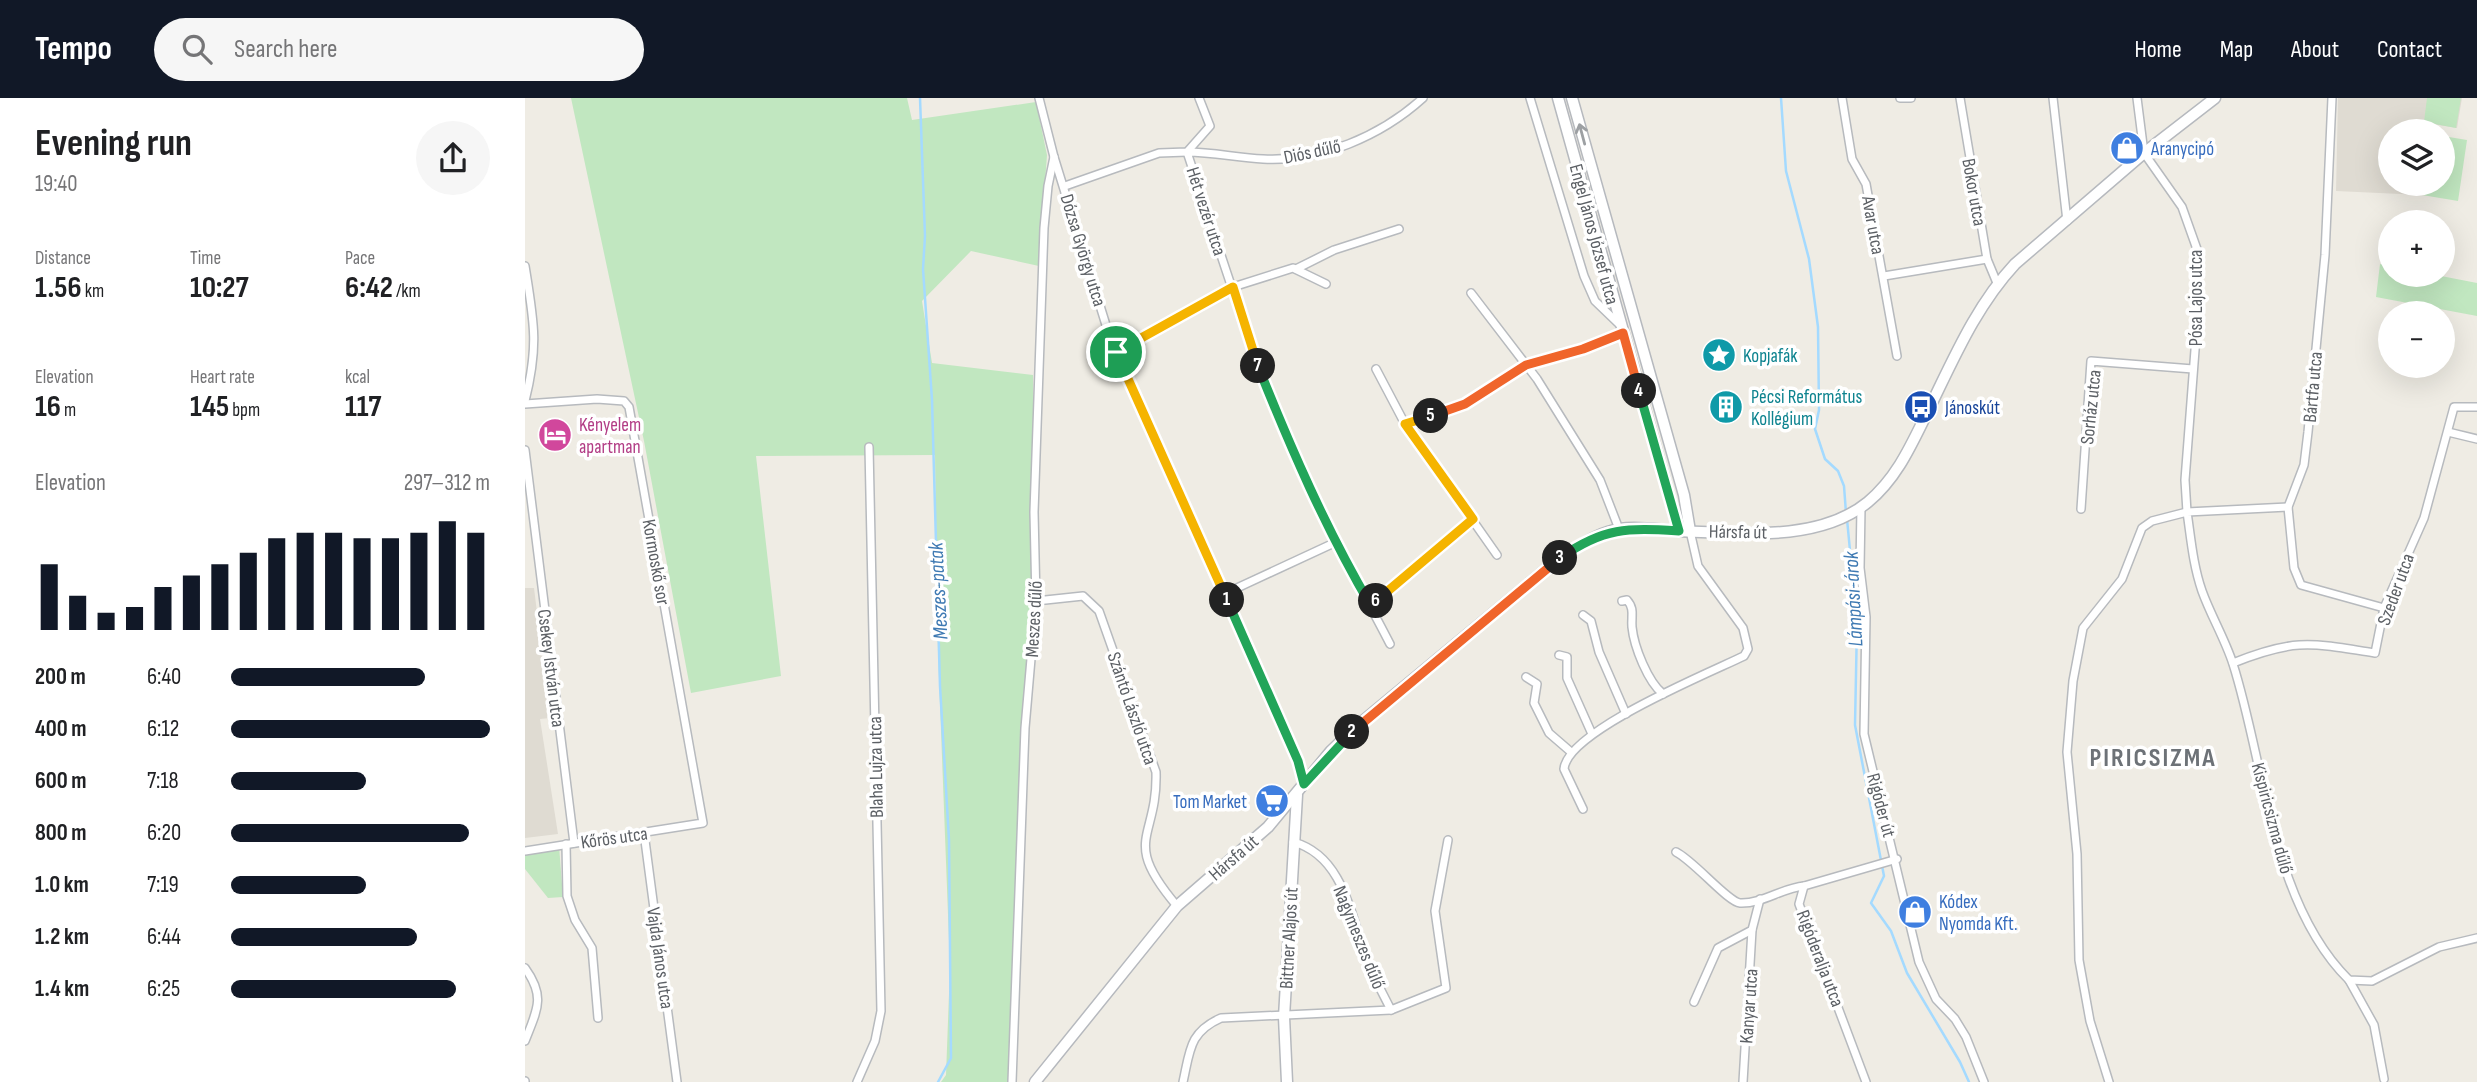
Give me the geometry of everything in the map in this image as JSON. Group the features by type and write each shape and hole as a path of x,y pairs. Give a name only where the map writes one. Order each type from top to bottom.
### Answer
{"street":[{"name":"Dózsa György utca","path":"1039,98 1054,157 1116,352 1298,761 1304,784"},
{"path":"1187,152 1210,126 1199,98"},
{"name":"Diós dűlő","path":"1065,186 1159,153 1187,152 1264,159 1320,151 1378,133 1401,118 1423,98"},
{"path":"1405,424 1465,404 1526,365 1583,349 1622,329 1595,301 1584,276 1530,98"},
{"name":"Engel János József utca","path":"1558,98 1622,329 1685,531"},
{"name":"Engel János József utca","path":"1572,98 1684,495 1685,531"},
{"name":"Avar utca","path":"1842,98 1852,159 1866,184 1897,356"},
{"path":"1900,98 1911,98"},
{"name":"Bokor utca","path":"1960,98 1987,259 1997,283"},
{"path":"2053,98 2067,221"},
{"name":"Pósa Lajos utca","path":"2137,98 2144,153 2182,207 2193,231 2197,252 2199,289 2185,480 2187,512"},
{"name":"Hársfa út","path":"1035,1082 1177,905 1268,827 1363,721 1553,565 1589,540 1619,529 1778,532 1840,520 1857,509 1886,484 1905,457 1964,338 1997,283 2015,264 2144,153 2215,98"},
{"name":"Bártfa utca","path":"2332,98 2325,245 2308,432 2304,464 2288,506 2297,581 2309,588 2384,608"},
{"name":"Hét vezér utca","path":"1187,152 1253,352 1284,431 1334,543 1390,644"},
{"name":"Meszes dűlő","path":"1012,1082 1025,728 1037,601 1037,390 1044,283 1044,228 1054,157"},
{"path":"1116,352 1233,287 1296,269 1334,250 1399,229"},
{"path":"1884,276 1987,259"},
{"path":"525,266 535,330 532,374 525,402"},
{"path":"1296,269 1326,284"},
{"path":"1471,293 1526,365 1600,480 1619,529"},
{"name":"Sorház utca","path":"2081,509 2091,361 2193,369"},
{"path":"1376,369 1405,424 1497,555"},
{"name":"Kormoskő sor","path":"525,402 597,399 624,401 629,407 703,822"},
{"name":"Szeder utca","path":"2233,663 2286,644 2313,643 2375,653 2384,608 2424,518 2454,407 2477,407"},
{"path":"2448,432 2477,439"},
{"name":"Blaha Lujza utca","path":"857,1082 876,1041 881,1011 869,447"},
{"name":"Csekey István utca","path":"525,450 570,844 566,896 575,920 592,948 598,1018"},
{"path":"2109,1082 2090,1021 2080,971 2077,855 2067,752 2073,681 2083,628 2122,579 2141,528 2187,512 2288,506"},
{"name":"Rigóder út","path":"1857,509 1866,617 1864,734 1919,962 1936,999 1955,1019 1966,1037 1984,1082"},
{"name":"Kispiricsizma dűlő","path":"2187,512 2199,579 2233,663 2277,846 2290,881 2323,948 2349,980 2374,1025 2384,1079"},
{"path":"1371,606 1473,519"},
{"path":"1583,809 1564,769 1571,752 1592,734 1626,714 1744,656 1748,649 1743,628 1698,566 1685,531"},
{"path":"1224,594 1334,543"},
{"name":"Szántó László utca","path":"1037,601 1083,597 1099,611 1156,772 1157,788 1143,847 1148,864 1160,886 1177,905"},
{"path":"1622,601 1627,600 1631,605 1632,631 1655,687 1663,694"},
{"path":"1583,615 1591,621 1599,652 1626,714"},
{"path":"1559,655 1567,657 1567,678 1592,734"},
{"path":"1526,677 1537,684 1534,704 1549,733 1571,752"},
{"name":"Bittner Alajos út","path":"1287,1082 1285,1017 1297,795"},
{"name":"Kőrös utca","path":"525,851 703,822"},
{"name":"Vajda János utca","path":"644,833 677,1082"},
{"name":"Nagymeszes dűlő","path":"1183,1082 1190,1049 1203,1026 1221,1018 1391,1010 1446,988 1434,911 1448,840"},
{"name":"Nagymeszes dűlő","path":"1293,842 1311,848 1332,870 1391,1010"},
{"path":"1676,852 1714,881 1730,901 1741,903 1760,899 1787,887 1804,886"},
{"name":"Rigóderalja utca","path":"1866,1082 1799,904 1804,886 1896,859"},
{"name":"Kanyar utca","path":"1743,1082 1752,930 1760,899"},
{"name":"Kanyar utca","path":"1694,1002 1718,948 1752,930"},
{"path":"2349,980 2372,981 2439,947 2477,938"},
{"path":"525,968 537,984 539,1001 525,1041"}],"shaded area":[{"path":"2338,98 2462,98 2457,128 2455,119 2378,119 2378,193 2336,191"},
{"path":"525,588 534,588 550,718 540,719 558,834 525,838"}],"green space":[{"path":"571,98 907,98 912,120 1036,102 1047,155 1039,266 971,251 922,301 932,363 1033,375 1036,601 1009,1082 941,1082 946,1075 950,967 938,652 935,455 756,456 781,676 691,693 644,441"},
{"path":"2427,98 2461,98 2456,128 2455,119 2424,119"},
{"path":"2455,138 2467,140 2458,201 2428,196 2455,196"},
{"path":"2455,279 2477,283 2477,316 2455,312 2455,301 2397,301 2376,297 2378,280 2378,287 2455,287"},
{"path":"559,846 563,897 548,898 525,869 525,851"}],"waterway":[{"name":"Meszes-patak","path":"920,98 925,236 923,269 932,400 940,686 949,840 951,1058 938,1082"},
{"name":"Lámpási-árok","path":"1781,98 1786,171 1809,259 1818,327 1819,410 1815,429 1825,459 1838,471 1844,486 1846,513"},
{"name":"Lámpási-árok","path":"1847,519 1857,624 1855,725 1884,876 1871,903 1891,931 1907,973 1969,1082"}],"place":[{"name":"Aranycipó","path":"2127,148"},
{"name":"Kopjafák","path":"1719,355"},
{"name":"Pécsi Református Kollégium","path":"1726,407"},
{"name":"Jánoskút","path":"1921,407"},
{"name":"Kényelem apartman","path":"555,435"},
{"name":"Tom Market","path":"1272,801"},
{"name":"Kódex Nyomda Kft.","path":"1915,912"}],"district":[{"name":"PIRICSIZMA","path":"2153,757"}],"route":[{"path":"1233,287 1253,352 1303,476 1334,543 1371,606 1473,519 1405,424 1465,404 1526,365 1583,349 1623,333 1679,531 1619,529 1589,540 1563,556 1363,721 1331,751 1304,784 1298,761 1116,352 1233,287"}]}
